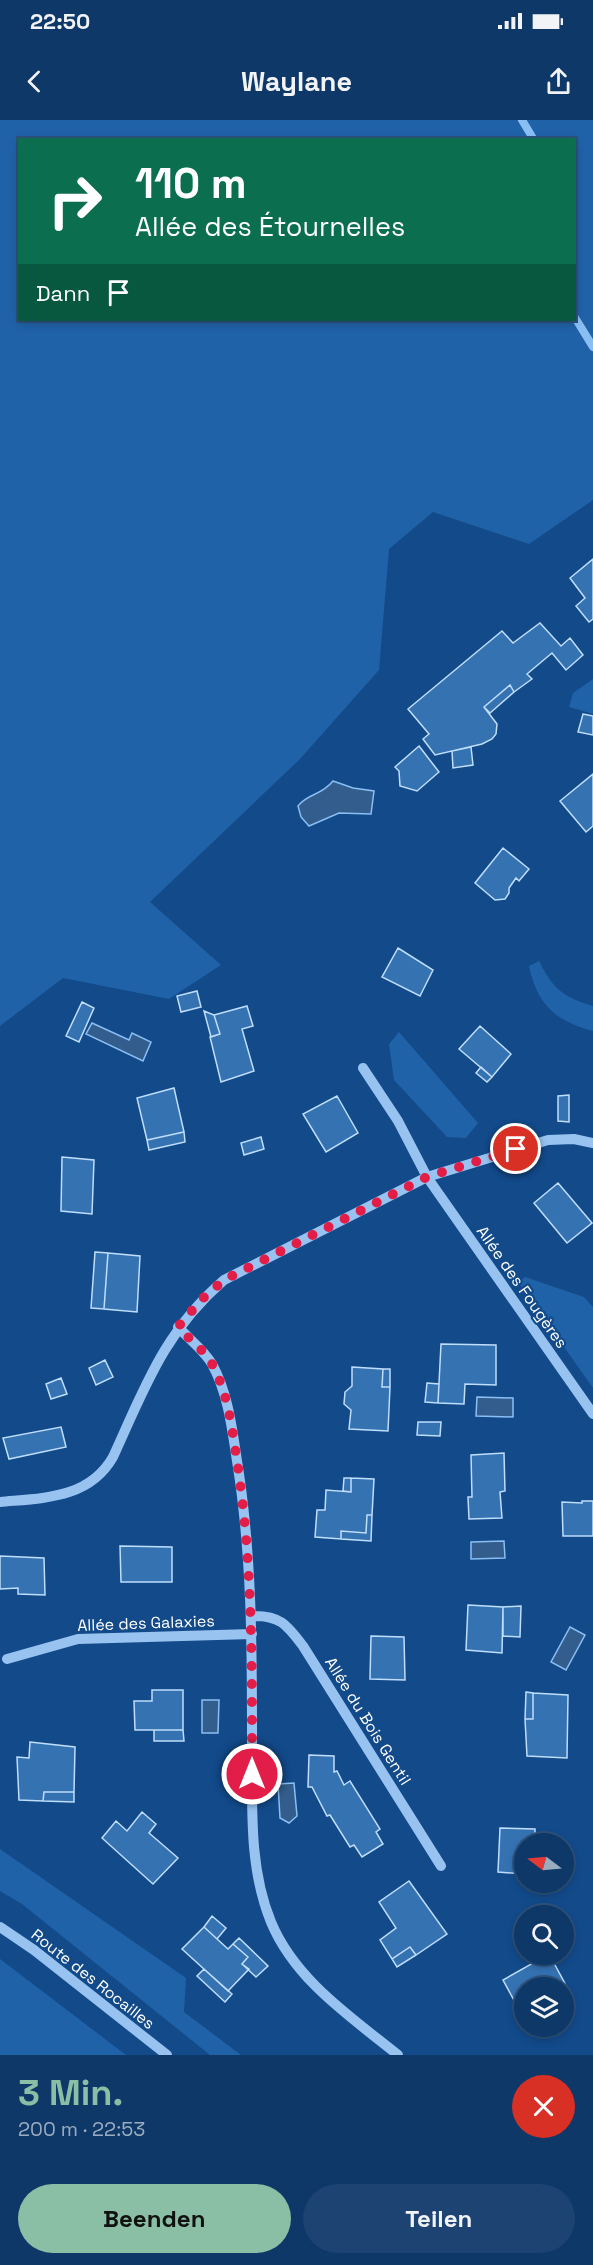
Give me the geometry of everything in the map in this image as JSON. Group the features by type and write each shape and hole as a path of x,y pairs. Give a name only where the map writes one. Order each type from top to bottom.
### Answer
{"street":[{"name":"Allée des Fougères","path":"363,1068 398,1121 427,1177 593,1414"},
{"path":"0,1502 72,1493 97,1477 113,1457 153,1369 178,1327 201,1300 224,1280 427,1177 548,1140 574,1139 593,1143"},
{"path":"178,1327 208,1358 224,1397 242,1493 252,1616 252,1825 257,1868 266,1907 278,1935 294,1961 306,1975 339,2008 398,2055"},
{"name":"Allée du Bois Gentil","path":"252,1616 272,1617 281,1621 303,1646 441,1866"},
{"name":"Allée des Galaxies","path":"7,1659 78,1639 252,1635"},
{"name":"Route des Rocailles","path":"0,1927 34,1950 167,2055"}],"shaded area":[{"path":"0,120 593,120 593,500 529,544 433,512 389,549 379,670 300,759 150,902 221,965 169,999 63,978 0,1026"},
{"path":"593,679 593,714 569,707 573,693"},
{"path":"333,781 353,788 374,791 371,814 339,813 309,826 301,817 298,806"},
{"path":"539,961 549,979 560,991 593,1006 593,1031 558,1016 543,1001 532,979 529,966"},
{"path":"92,1023 129,1040 132,1033 151,1042 143,1061 86,1034"},
{"path":"399,1032 478,1123 466,1138 447,1137 394,1080 389,1044"},
{"path":"525,1277 584,1297 593,1307 593,1388 518,1282"},
{"path":"477,1397 513,1398 513,1417 476,1416"},
{"path":"504,1541 505,1558 471,1559 471,1542"},
{"path":"570,1627 585,1635 566,1670 551,1662"},
{"path":"202,1700 219,1700 218,1733 202,1733"},
{"path":"294,1783 297,1816 289,1823 280,1818 278,1784"},
{"path":"0,1849 186,1978 184,2012 241,2055 210,2055 22,1904 0,1891"},
{"path":"0,1959 126,2055 0,2055"}],"building":[{"path":"593,559 593,619 589,622 576,606 585,598 570,578"},
{"path":"540,623 561,646 570,638 583,655 566,670 552,653 527,674 532,679 514,692 510,685 484,707 497,724 496,734 492,739 482,744 435,755 423,739 429,734 408,709 502,631 513,643"},
{"path":"510,685 514,692 490,713 484,707"},
{"path":"583,714 593,716 593,735 578,732"},
{"path":"419,746 439,772 417,791 400,786 399,771 395,767"},
{"path":"471,747 473,765 453,768 452,751"},
{"path":"593,774 593,826 586,832 560,801"},
{"path":"503,848 529,869 519,881 516,878 505,899 495,900 475,883"},
{"path":"398,948 433,970 420,996 382,977"},
{"path":"197,991 201,1007 181,1012 177,996"},
{"path":"82,1002 94,1008 79,1042 66,1036"},
{"path":"247,1006 253,1026 242,1029 254,1071 221,1082 210,1037 220,1034 214,1015"},
{"path":"204,1011 214,1015 220,1034 211,1037"},
{"path":"480,1026 511,1054 492,1077 459,1049"},
{"path":"481,1067 492,1077 487,1082 476,1073"},
{"path":"174,1088 184,1132 147,1140 137,1098"},
{"path":"569,1095 569,1122 558,1121 558,1096"},
{"path":"337,1096 358,1133 326,1152 303,1114"},
{"path":"184,1132 185,1142 149,1150 147,1140"},
{"path":"261,1137 264,1149 244,1155 241,1143"},
{"path":"62,1157 94,1160 92,1214 61,1211"},
{"path":"558,1183 592,1223 567,1243 534,1203"},
{"path":"95,1252 108,1253 104,1309 91,1308"},
{"path":"108,1253 140,1256 137,1312 104,1309"},
{"path":"441,1344 496,1345 496,1385 465,1384 464,1404 438,1403"},
{"path":"105,1360 113,1377 96,1385 89,1368"},
{"path":"352,1367 383,1369 382,1387 390,1387 388,1431 349,1429 351,1410 344,1404 345,1392 352,1386"},
{"path":"383,1369 390,1369 390,1387 382,1387"},
{"path":"61,1378 67,1394 51,1399 46,1384"},
{"path":"427,1383 439,1384 438,1403 425,1402"},
{"path":"418,1422 441,1422 440,1436 417,1435"},
{"path":"61,1427 66,1447 9,1459 3,1438"},
{"path":"504,1453 505,1491 500,1492 502,1518 469,1519 468,1497 472,1497 471,1455"},
{"path":"344,1478 351,1478 351,1492 343,1491"},
{"path":"351,1478 374,1479 372,1515 367,1515 366,1533 341,1531 341,1539 315,1537 317,1510 325,1510 326,1490 351,1492"},
{"path":"582,1501 593,1501 593,1536 563,1536 562,1502 582,1503"},
{"path":"367,1515 372,1515 371,1541 341,1539 341,1531 366,1533"},
{"path":"120,1546 172,1547 172,1582 121,1582"},
{"path":"0,1556 44,1558 45,1595 18,1594 18,1588 0,1589"},
{"path":"468,1605 503,1607 502,1653 466,1650"},
{"path":"521,1606 520,1637 503,1636 503,1607"},
{"path":"371,1636 404,1637 405,1680 370,1679"},
{"path":"152,1690 183,1690 183,1730 135,1730 134,1701 152,1701"},
{"path":"526,1692 533,1693 533,1719 525,1719"},
{"path":"533,1693 568,1695 567,1758 527,1756 525,1719 533,1719"},
{"path":"154,1730 183,1730 184,1741 154,1741"},
{"path":"30,1742 75,1747 74,1792 44,1792 43,1801 19,1800 17,1757 29,1758"},
{"path":"309,1755 334,1756 334,1772 337,1771 344,1785 350,1781 380,1829 376,1832 383,1844 362,1857 354,1845 350,1847 330,1815 327,1816 312,1787 308,1787"},
{"path":"44,1792 74,1792 74,1802 43,1801"},
{"path":"142,1812 156,1824 149,1833 178,1858 153,1884 102,1838 116,1821 127,1831"},
{"path":"500,1828 535,1829 535,1833 514,1833 514,1873 498,1872"},
{"path":"409,1881 447,1934 416,1955 410,1947 392,1959 380,1940 396,1928 379,1902"},
{"path":"212,1916 226,1928 217,1939 204,1927"},
{"path":"204,1927 228,1949 233,1944 248,1957 242,1964 249,1969 228,1991 182,1949"},
{"path":"239,1938 268,1966 256,1977 242,1964 248,1957 233,1944"},
{"path":"410,1947 416,1955 397,1967 392,1959"},
{"path":"530,1965 555,1965 561,1977 514,1977 514,2000 503,1980"},
{"path":"204,1969 232,1994 225,2002 197,1976"}],"waterway":[{"path":"522,120 533,138"},
{"path":"576,319 593,347"}],"route":[{"path":"252,1774 252,1616 242,1493 233,1437 224,1397 212,1364 178,1327 201,1300 224,1280 260,1261 427,1177 516,1149"}]}
